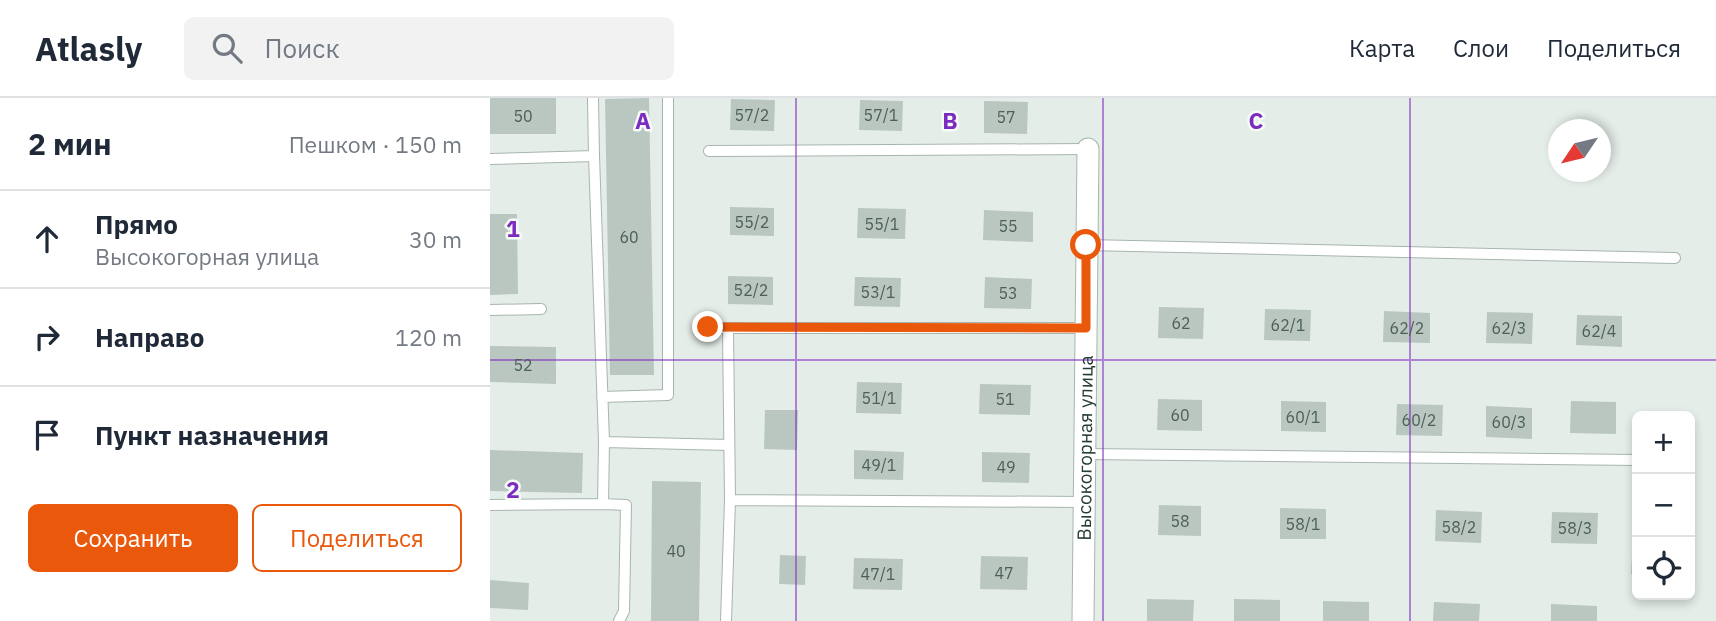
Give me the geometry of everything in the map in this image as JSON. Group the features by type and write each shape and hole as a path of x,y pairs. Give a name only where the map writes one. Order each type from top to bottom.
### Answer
{"street":[{"name":"Высокогорная улица","path":"1083,621 1087,149"}],"lane":[{"path":"593,98 603,397 603,504"},
{"path":"603,397 668,395 668,98"},
{"path":"709,151 1087,149"},
{"path":"490,159 594,156"},
{"path":"1086,245 1675,258"},
{"path":"490,310 541,309"},
{"path":"708,327 1086,328"},
{"path":"726,621 730,500 729,328"},
{"path":"604,442 729,445"},
{"path":"1084,454 1632,460"},
{"path":"730,500 1084,502"},
{"path":"490,505 626,505 624,611 619,621"}],"building":[{"path":"490,98 556,98 556,134 490,134"},
{"path":"649,98 654,375 610,375 605,99"},
{"path":"731,99 775,100 774,131 730,130"},
{"path":"860,100 903,101 902,131 859,130"},
{"path":"984,101 1028,102 1027,134 984,133"},
{"path":"730,207 774,208 774,236 730,235"},
{"path":"858,208 906,209 905,239 857,238"},
{"path":"984,210 1033,212 1033,242 983,240"},
{"path":"490,214 517,214 518,294 490,295"},
{"path":"728,276 773,277 773,305 728,304"},
{"path":"855,277 901,278 900,307 854,306"},
{"path":"985,277 1032,279 1031,309 984,308"},
{"path":"1159,307 1204,308 1203,339 1158,338"},
{"path":"1265,309 1311,310 1310,341 1264,340"},
{"path":"1384,311 1430,313 1430,343 1383,342"},
{"path":"1487,312 1533,313 1532,344 1486,343"},
{"path":"1577,315 1622,316 1622,347 1576,345"},
{"path":"490,346 556,347 556,384 490,382"},
{"path":"857,382 902,383 901,414 856,413"},
{"path":"980,384 1031,385 1030,415 979,414"},
{"path":"1158,399 1202,400 1202,431 1157,430"},
{"path":"1281,401 1326,402 1326,432 1281,431"},
{"path":"1571,401 1616,402 1616,434 1570,433"},
{"path":"1397,404 1443,405 1442,436 1396,435"},
{"path":"1486,406 1532,408 1532,439 1486,437"},
{"path":"765,410 798,410 797,450 764,449"},
{"path":"490,450 583,453 582,493 490,491"},
{"path":"854,450 904,452 903,480 854,479"},
{"path":"982,452 1030,453 1029,483 982,482"},
{"path":"652,481 701,482 699,621 651,621"},
{"path":"1159,505 1201,506 1201,536 1158,535"},
{"path":"1280,508 1326,509 1326,539 1280,539"},
{"path":"1436,510 1482,512 1481,543 1435,541"},
{"path":"1552,512 1598,513 1597,544 1551,543"},
{"path":"780,555 806,556 805,585 779,584"},
{"path":"981,556 1028,557 1027,590 980,589"},
{"path":"854,558 903,559 902,590 853,589"},
{"path":"490,580 529,583 528,610 490,608"},
{"path":"1147,599 1194,600 1193,621 1147,621"},
{"path":"1234,599 1280,600 1280,621 1234,621"},
{"path":"1323,601 1369,602 1369,621 1323,621"},
{"path":"1434,602 1480,604 1479,621 1433,621"},
{"path":"1551,604 1597,606 1597,621 1551,621"}],"route":[{"path":"708,327 1086,328 1086,245"}]}
